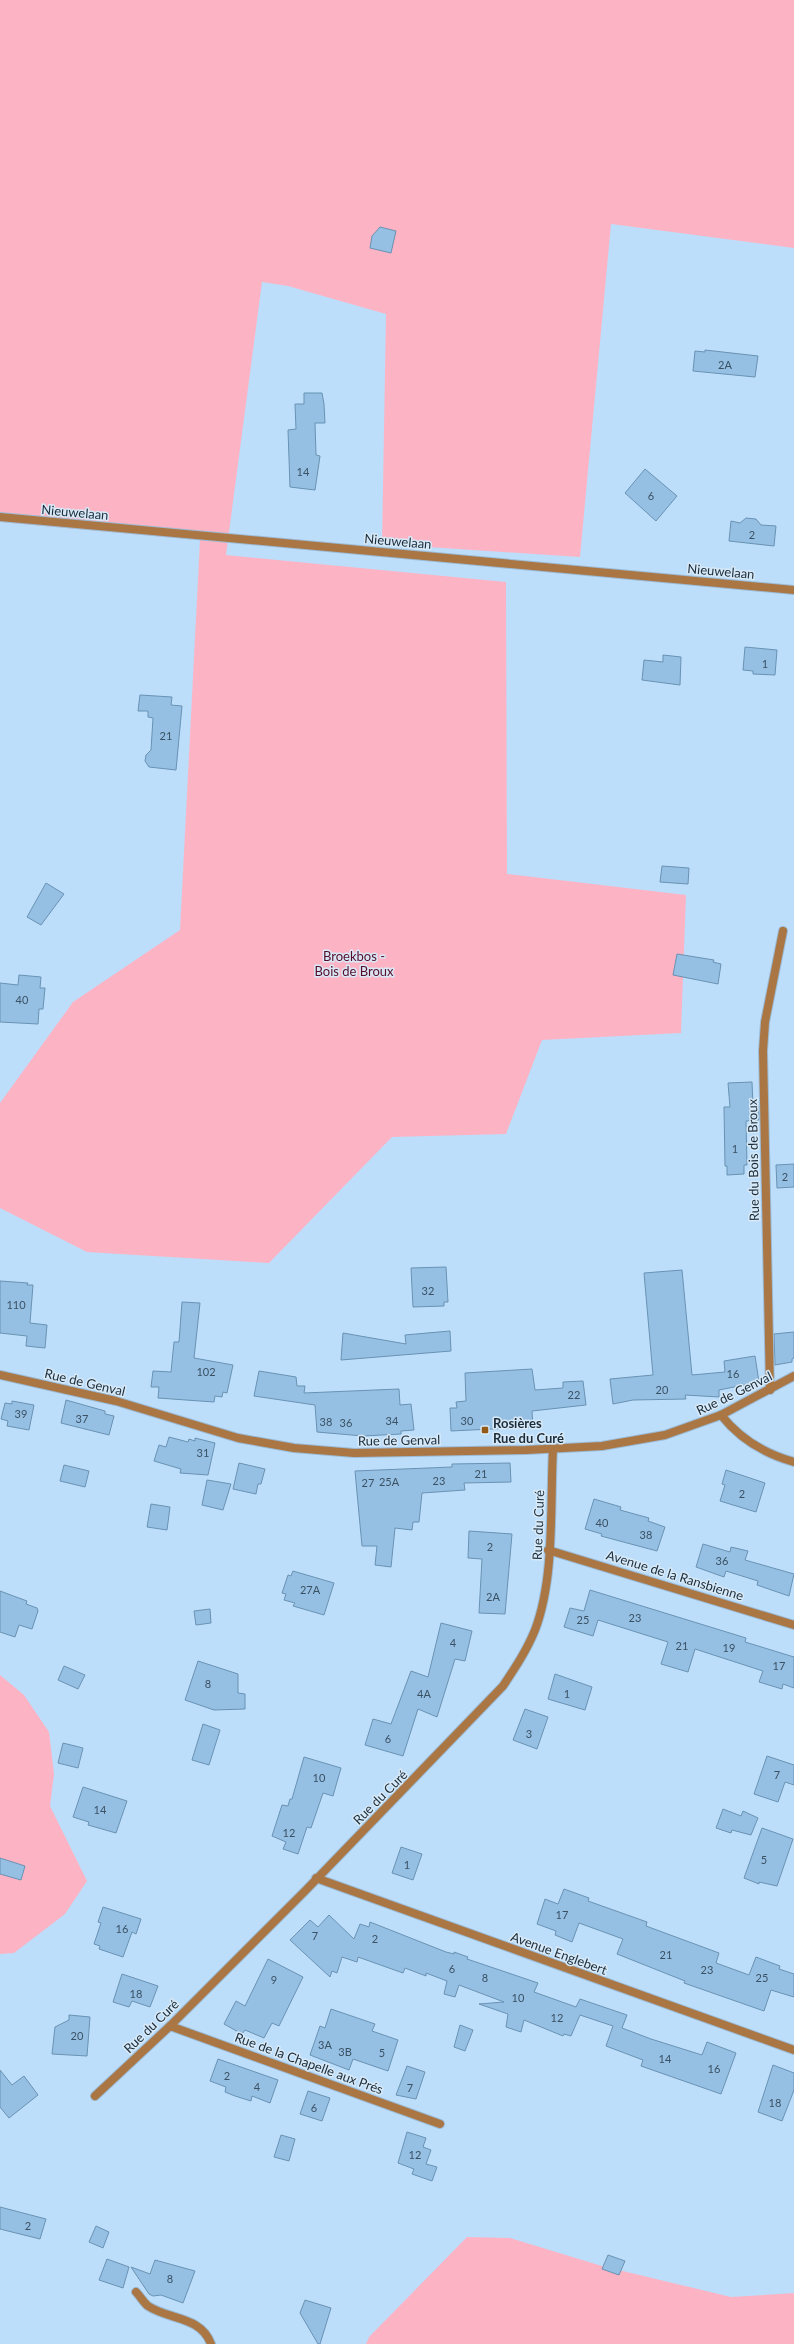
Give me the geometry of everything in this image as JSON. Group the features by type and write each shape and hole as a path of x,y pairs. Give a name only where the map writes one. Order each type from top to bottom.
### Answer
{"street":[{"name":"Nieuwelaan","path":"0,517 794,590"},
{"name":"Rue du Bois de Broux","path":"770,1390 763,1051 765,1022 783,931"},
{"name":"Rue de Genval","path":"0,1375 116,1401 238,1438 294,1448 354,1453 553,1449 602,1446 665,1435 721,1415 794,1376"},
{"path":"721,1415 729,1426 752,1444 778,1457 794,1462"},
{"name":"Rue du Curé","path":"95,2096 170,2026 467,1726 503,1686 520,1661 535,1631 547,1582 553,1449"},
{"name":"Avenue de la Ransbienne","path":"548,1550 794,1625"},
{"name":"Avenue Englebert","path":"316,1878 794,2050"},
{"name":"Rue de la Chapelle aux Prés","path":"170,2026 440,2124"},
{"path":"136,2292 148,2306 197,2326 208,2338 210,2344"}],"green space":[{"name":"Broekbos - Bois de Broux","path":"0,0 794,0 794,248 611,224 580,557 382,544 386,314 288,286 262,282 226,555 506,582 507,874 686,895 681,1033 542,1040 506,1134 392,1137 269,1263 87,1252 0,1208 0,1103 73,1002 180,930 200,540 0,522"},
{"path":"0,1675 24,1695 49,1732 54,1774 50,1806 87,1881 65,1914 14,1953 0,1954"},
{"path":"467,2237 510,2238 602,2266 731,2297 794,2293 794,2344 366,2344 369,2337"}],"building":[{"path":"380,227 396,231 391,253 370,248 372,236"},
{"path":"705,350 758,356 755,377 693,371 695,351 705,352"},
{"path":"304,393 322,393 324,404 325,423 315,423 316,455 320,456 315,490 290,487 288,430 296,429 295,404 304,404"},
{"path":"645,469 677,496 656,521 625,493"},
{"path":"746,518 756,519 761,525 776,526 774,546 729,541 731,521 740,523"},
{"path":"745,647 777,650 775,675 753,674 753,671 743,670"},
{"path":"663,655 681,657 680,685 642,680 644,660 663,662"},
{"path":"140,695 172,697 171,705 182,706 176,770 149,767 145,761 146,755 151,750 153,718 148,717 148,711 138,711"},
{"path":"662,866 689,868 688,884 660,882"},
{"path":"46,883 64,894 41,925 27,917"},
{"path":"677,954 714,960 713,962 721,964 718,984 673,975"},
{"path":"19,975 41,977 40,988 45,988 43,1009 39,1009 38,1024 0,1022 0,983 18,985"},
{"path":"752,1082 753,1106 759,1105 759,1120 746,1121 747,1165 744,1165 744,1174 727,1175 727,1166 725,1166 724,1107 730,1107 728,1083"},
{"path":"794,1164 794,1187 777,1188 776,1165"},
{"path":"446,1267 448,1302 444,1302 444,1306 413,1307 411,1268"},
{"path":"682,1270 692,1375 725,1372 724,1361 755,1356 759,1382 719,1390 719,1397 685,1395 686,1399 633,1400 613,1404 610,1379 653,1375 644,1273"},
{"path":"0,1281 28,1283 27,1285 33,1285 30,1323 47,1325 45,1348 26,1346 27,1336 0,1333"},
{"path":"182,1302 200,1303 194,1358 233,1365 227,1393 223,1392 222,1397 215,1396 214,1402 158,1398 159,1387 151,1387 153,1371 171,1372 174,1342 179,1342"},
{"path":"450,1331 451,1351 341,1360 343,1333 406,1344 405,1335"},
{"path":"794,1332 794,1358 792,1359 792,1362 775,1365 774,1334"},
{"path":"532,1369 535,1390 563,1388 563,1382 583,1381 586,1405 532,1411 533,1427 451,1431 450,1408 457,1408 456,1402 466,1401 465,1373"},
{"path":"259,1371 296,1377 297,1386 305,1386 304,1393 399,1389 400,1405 411,1404 414,1430 401,1431 401,1434 363,1436 317,1432 315,1405 254,1396"},
{"path":"66,1400 105,1411 105,1414 114,1416 109,1435 61,1423"},
{"path":"12,1401 34,1405 29,1430 7,1426 8,1421 1,1419 5,1403 12,1404"},
{"path":"169,1437 188,1442 189,1439 195,1441 195,1438 215,1443 208,1475 180,1473 181,1469 154,1461 159,1445 166,1447"},
{"path":"239,1463 265,1469 261,1484 258,1484 256,1494 233,1489"},
{"path":"510,1463 511,1482 464,1483 465,1490 422,1493 419,1522 413,1522 412,1530 395,1528 391,1567 375,1565 377,1546 362,1546 355,1471 452,1467 452,1464"},
{"path":"64,1465 89,1471 85,1487 60,1481"},
{"path":"726,1470 765,1483 756,1512 720,1501 725,1485 722,1484"},
{"path":"207,1480 231,1484 223,1510 202,1505"},
{"path":"594,1499 621,1507 620,1510 649,1518 648,1521 665,1527 657,1551 601,1536 602,1534 585,1529"},
{"path":"151,1504 170,1507 167,1530 147,1527"},
{"path":"469,1531 512,1534 505,1614 479,1613 482,1559 468,1558"},
{"path":"703,1544 730,1552 731,1547 748,1551 745,1560 794,1574 789,1596 757,1585 758,1581 726,1571 724,1577 696,1567"},
{"path":"293,1571 334,1583 324,1615 293,1606 295,1603 284,1600 286,1594 282,1593 288,1575 291,1576"},
{"path":"590,1590 746,1638 745,1642 794,1657 794,1688 783,1684 782,1689 759,1682 763,1671 695,1649 688,1672 661,1664 668,1642 598,1620 593,1636 564,1627 570,1608 584,1611"},
{"path":"0,1591 27,1601 26,1604 37,1608 38,1611 32,1629 19,1625 15,1637 0,1632"},
{"path":"210,1609 211,1623 196,1625 194,1611"},
{"path":"441,1623 472,1631 465,1661 455,1659 437,1717 418,1709 403,1756 365,1745 373,1719 391,1724 411,1671 428,1677"},
{"path":"198,1661 238,1674 238,1693 245,1694 245,1709 214,1710 185,1700"},
{"path":"64,1666 85,1675 78,1689 58,1680"},
{"path":"555,1674 592,1687 585,1710 548,1699"},
{"path":"525,1709 548,1717 537,1749 513,1740"},
{"path":"203,1724 220,1730 209,1765 192,1760"},
{"path":"63,1743 83,1748 78,1768 58,1763"},
{"path":"767,1756 794,1765 794,1785 785,1782 778,1802 754,1794"},
{"path":"304,1757 341,1768 333,1796 323,1793 311,1828 307,1827 298,1854 283,1849 286,1842 272,1836 282,1805 288,1806 290,1799 292,1799"},
{"path":"83,1787 127,1801 116,1833 88,1825 89,1822 73,1817"},
{"path":"723,1809 741,1816 743,1811 758,1818 751,1835 732,1830 731,1833 716,1828"},
{"path":"762,1828 793,1839 777,1886 759,1882 759,1884 744,1878"},
{"path":"401,1847 422,1854 413,1880 392,1873"},
{"path":"0,1858 25,1866 21,1880 0,1874"},
{"path":"564,1889 589,1898 588,1901 647,1922 646,1926 719,1953 716,1963 749,1975 756,1957 780,1966 779,1969 794,1974 794,1997 771,1990 764,2011 684,1983 685,1981 617,1954 623,1939 579,1923 572,1942 555,1935 556,1931 537,1924 545,1899 558,1904"},
{"path":"103,1907 141,1919 136,1934 132,1932 123,1957 99,1949 100,1946 94,1944 101,1923 98,1922"},
{"path":"329,1915 354,1939 360,1924 369,1927 370,1922 446,1952 454,1954 454,1952 468,1957 467,1959 538,1983 534,1992 576,2007 580,1999 627,2015 622,2028 651,2039 702,2055 707,2042 736,2053 721,2094 641,2066 643,2060 606,2046 613,2026 580,2015 571,2036 564,2034 563,2036 524,2020 521,2032 506,2027 508,2014 479,2004 504,2002 459,1985 455,1997 444,1994 447,1981 426,1973 426,1976 405,1968 403,1973 358,1957 357,1962 342,1957 337,1973 332,1971 330,1977 290,1940 310,1920 318,1927"},
{"path":"268,1959 303,1977 279,2026 272,2023 264,2038 245,2030 242,2034 224,2024 236,2001 245,2006"},
{"path":"122,1974 158,1986 150,2007 132,2001 129,2007 113,2002"},
{"path":"331,2009 375,2024 372,2031 398,2040 388,2071 353,2059 349,2070 310,2055 320,2026 325,2028"},
{"path":"69,2015 90,2017 87,2056 52,2054 55,2027 69,2020"},
{"path":"460,2025 473,2030 465,2051 454,2047"},
{"path":"218,2059 278,2080 270,2103 252,2096 251,2101 235,2096 225,2092 226,2087 210,2081"},
{"path":"773,2065 794,2073 794,2090 782,2121 758,2112"},
{"path":"407,2066 425,2072 416,2099 396,2095"},
{"path":"0,2070 12,2085 24,2076 38,2095 9,2118 0,2107"},
{"path":"308,2091 330,2098 322,2121 300,2114"},
{"path":"407,2132 426,2138 423,2147 431,2150 426,2164 437,2167 432,2181 412,2174 414,2169 398,2163"},
{"path":"281,2135 295,2139 289,2161 274,2157"},
{"path":"0,2207 46,2219 40,2239 0,2229"},
{"path":"96,2226 109,2232 103,2248 89,2242"},
{"path":"608,2255 625,2261 619,2275 602,2269"},
{"path":"107,2259 129,2267 123,2288 99,2280"},
{"path":"155,2260 195,2271 183,2303 161,2295 153,2296 149,2294 131,2267 150,2274"},
{"path":"305,2300 331,2308 320,2344 318,2344 300,2313"}],"place":[{"name":"Rosières Rue du Curé","path":"485,1430"}]}
